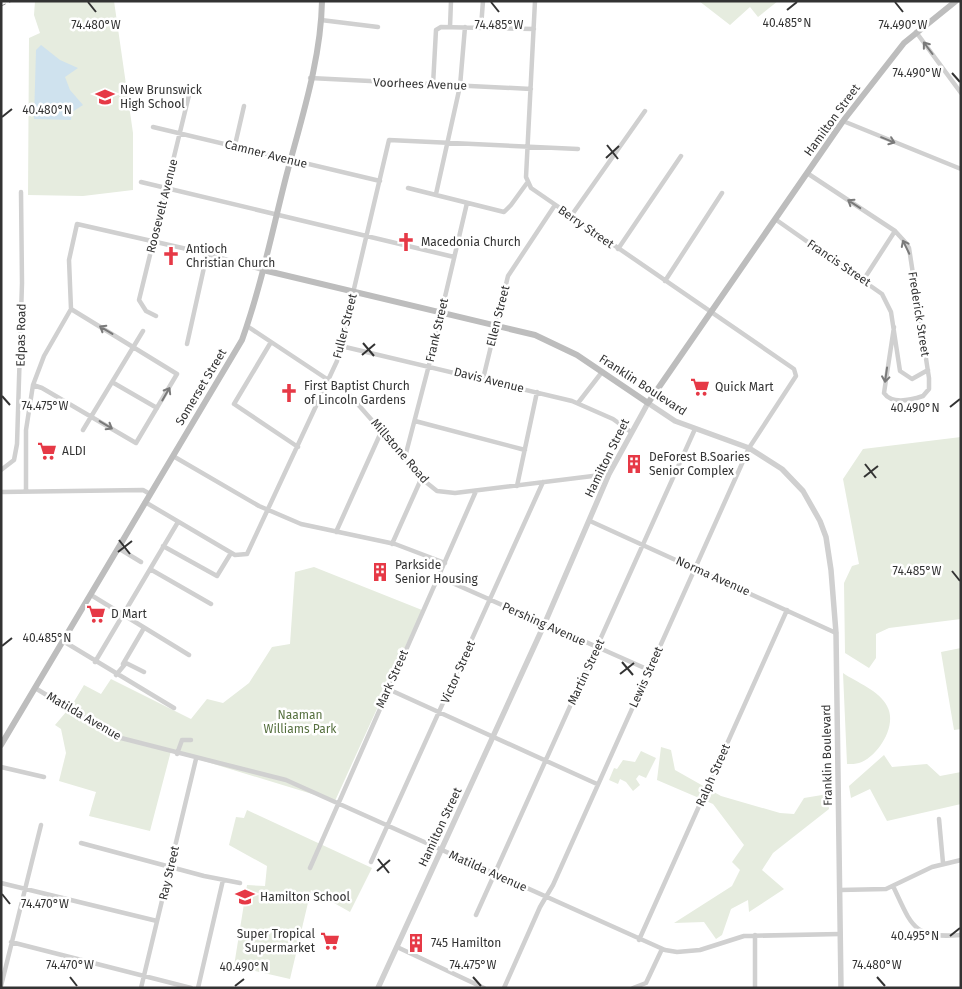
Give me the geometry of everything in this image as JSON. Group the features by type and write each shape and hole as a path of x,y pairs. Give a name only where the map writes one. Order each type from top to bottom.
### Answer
{"main road":[{"name":"Somerset Street","path":"1,745 145,502 226,370 247,326 263,270 317,48 322,1"},
{"name":"Hamilton Street","path":"648,403 843,121 894,56 916,32 956,1"},
{"name":"Franklin Boulevard","path":"263,270 496,324 535,335 562,347 648,403"}],"street":[{"path":"450,26 451,1"},
{"path":"481,28 483,1"},
{"path":"408,188 504,212 511,206 527,183 535,1"},
{"path":"321,20 378,27"},
{"path":"436,194 460,86 465,26"},
{"path":"433,85 436,30 441,27 465,26 534,29"},
{"path":"916,32 961,93"},
{"name":"Voorhees Avenue","path":"310,78 531,89"},
{"name":"Roosevelt Avenue","path":"156,316 146,311 139,300 191,87"},
{"path":"235,145 244,106"},
{"path":"571,216 645,111"},
{"path":"843,121 961,169"},
{"name":"Camner Avenue","path":"153,127 380,181"},
{"name":"Fuller Street","path":"231,553 245,555 330,380 341,346 389,140 447,142"},
{"path":"447,142 578,149"},
{"path":"618,249 681,156"},
{"name":"Frederick Street","path":"806,173 895,231 909,248 928,370 929,389 923,396 895,401 888,398 884,393 894,327"},
{"path":"140,182 454,257"},
{"name":"Berry Street","path":"527,183 530,188 554,205 796,372"},
{"name":"Edpas Road","path":"1,470 14,460 17,444 22,283 21,192"},
{"path":"665,281 722,193"},
{"name":"Frank Street","path":"405,457 442,312 466,203"},
{"name":"Ellen Street","path":"483,379 512,269 554,205"},
{"name":"Francis Street","path":"775,219 879,290 885,299 894,327 900,370 912,380 928,370"},
{"path":"26,491 26,430 33,385 44,356 71,309 69,260 77,224 207,254 263,270"},
{"path":"864,279 895,231"},
{"path":"187,344 207,254"},
{"path":"33,385 136,443 177,374 71,309"},
{"name":"Millstone Road","path":"247,326 348,393 422,477 437,491 455,493 476,491 609,474"},
{"path":"83,430 142,331"},
{"path":"271,342 234,404 298,447"},
{"name":"Davis Avenue","path":"341,346 578,403 613,419 631,432"},
{"path":"578,403 602,372"},
{"name":"Lewis Street","path":"504,988 749,448 794,381 796,372"},
{"path":"112,382 157,408"},
{"path":"517,486 537,392"},
{"name":"Franklin Boulevard","path":"648,403 675,421 764,455 788,474 803,491 820,521 830,553 836,633 841,988"},
{"name":"Hamilton Street","path":"378,988 544,625 609,474 648,403"},
{"path":"415,421 525,450"},
{"name":"Martin Street","path":"476,915 695,429"},
{"path":"336,532 382,430"},
{"path":"173,456 268,510 301,524 392,544 445,563"},
{"path":"392,544 422,477"},
{"name":"Victor Street","path":"371,862 543,482"},
{"path":"1,492 143,490 150,494"},
{"name":"Mark Street","path":"310,868 476,491"},
{"path":"145,502 231,553 217,576 163,546"},
{"name":"Norma Avenue","path":"590,521 836,633"},
{"path":"95,662 178,522"},
{"path":"118,548 141,562"},
{"path":"150,569 211,604"},
{"name":"Pershing Avenue","path":"439,577 649,670"},
{"path":"90,595 189,655"},
{"name":"Ralph Street","path":"639,940 787,610"},
{"path":"116,675 144,628"},
{"path":"63,642 174,708"},
{"path":"123,664 128,663 144,672"},
{"name":"Matilda Avenue","path":"35,688 117,737 196,759 269,775 337,803 639,940 662,948 677,952 700,950 744,936 755,935 840,934"},
{"path":"388,689 596,784"},
{"path":"177,754 182,740 191,740"},
{"name":"Ray Street","path":"141,988 196,759"},
{"path":"1,767 44,777"},
{"path":"939,819 943,863"},
{"path":"1,986 41,824"},
{"path":"81,843 170,868 240,883"},
{"path":"840,890 886,889 943,863 961,860"},
{"path":"198,988 223,880"},
{"path":"1,882 157,921"},
{"path":"893,886 907,915 920,930 937,937 961,935"},
{"path":"755,935 755,988"},
{"path":"11,942 191,988"},
{"path":"397,947 484,988"},
{"path":"633,988 646,986 662,948"}],"green space":[{"path":"35,1 114,1 133,133 133,190 83,196 28,195 29,38 40,33 34,15"},
{"path":"699,1 778,1 758,17 750,7 730,25"},
{"path":"961,437 961,619 889,628 876,634 876,658 869,668 845,653 844,583 852,566 859,564 843,479 863,449"},
{"name":"Naaman Williams Park","path":"314,567 422,610 335,801 171,751 150,831 89,816 96,792 59,781 66,753 61,729 55,725 72,705 84,685 101,694 111,679 191,719 207,699 223,703 249,683 272,647 290,644 295,572"},
{"path":"961,648 961,729 954,730 941,652"},
{"path":"843,673 879,696 884,701 890,714 888,731 879,747 866,760 856,764 847,764"},
{"path":"661,747 671,750 675,770 721,796 780,813 794,814 804,798 828,794 829,809 773,853 762,870 784,889 749,912 748,900 731,909 722,935 716,939 704,922 674,923 732,886 740,870 732,862 744,845 713,804 657,780"},
{"path":"641,751 656,758 646,778 639,775 636,779 640,785 633,791 626,782 620,779 618,784 609,780 614,768 617,769 623,760 635,762"},
{"path":"884,755 892,767 927,764 940,776 961,772 961,804 887,821 870,789 851,798 849,786"},
{"path":"247,810 372,868 350,912 311,890 290,979 234,966 247,885 265,886 267,866 229,845 236,817 244,818"}],"water":[{"path":"41,45 60,60 78,68 65,77 70,90 83,105 72,112 71,120 34,119 36,50"}],"railway":[{"path":"1,6 12,1"}],"place":[{"name":"New Brunswick High School","path":"105,97"},
{"name":"Macedonia Church","path":"406,242"},
{"name":"Antioch Christian Church","path":"171,256"},
{"name":"Quick Mart","path":"700,387"},
{"name":"First Baptist Church of Lincoln Gardens","path":"289,393"},
{"name":"ALDI","path":"47,451"},
{"name":"DeForest B.Soaries Senior Complex","path":"634,464"},
{"name":"Parkside Senior Housing","path":"380,572"},
{"name":"D Mart","path":"96,614"},
{"name":"Hamilton School","path":"245,897"},
{"name":"Super Tropical Supermarket","path":"330,941"},
{"name":"745 Hamilton","path":"416,943"}]}
